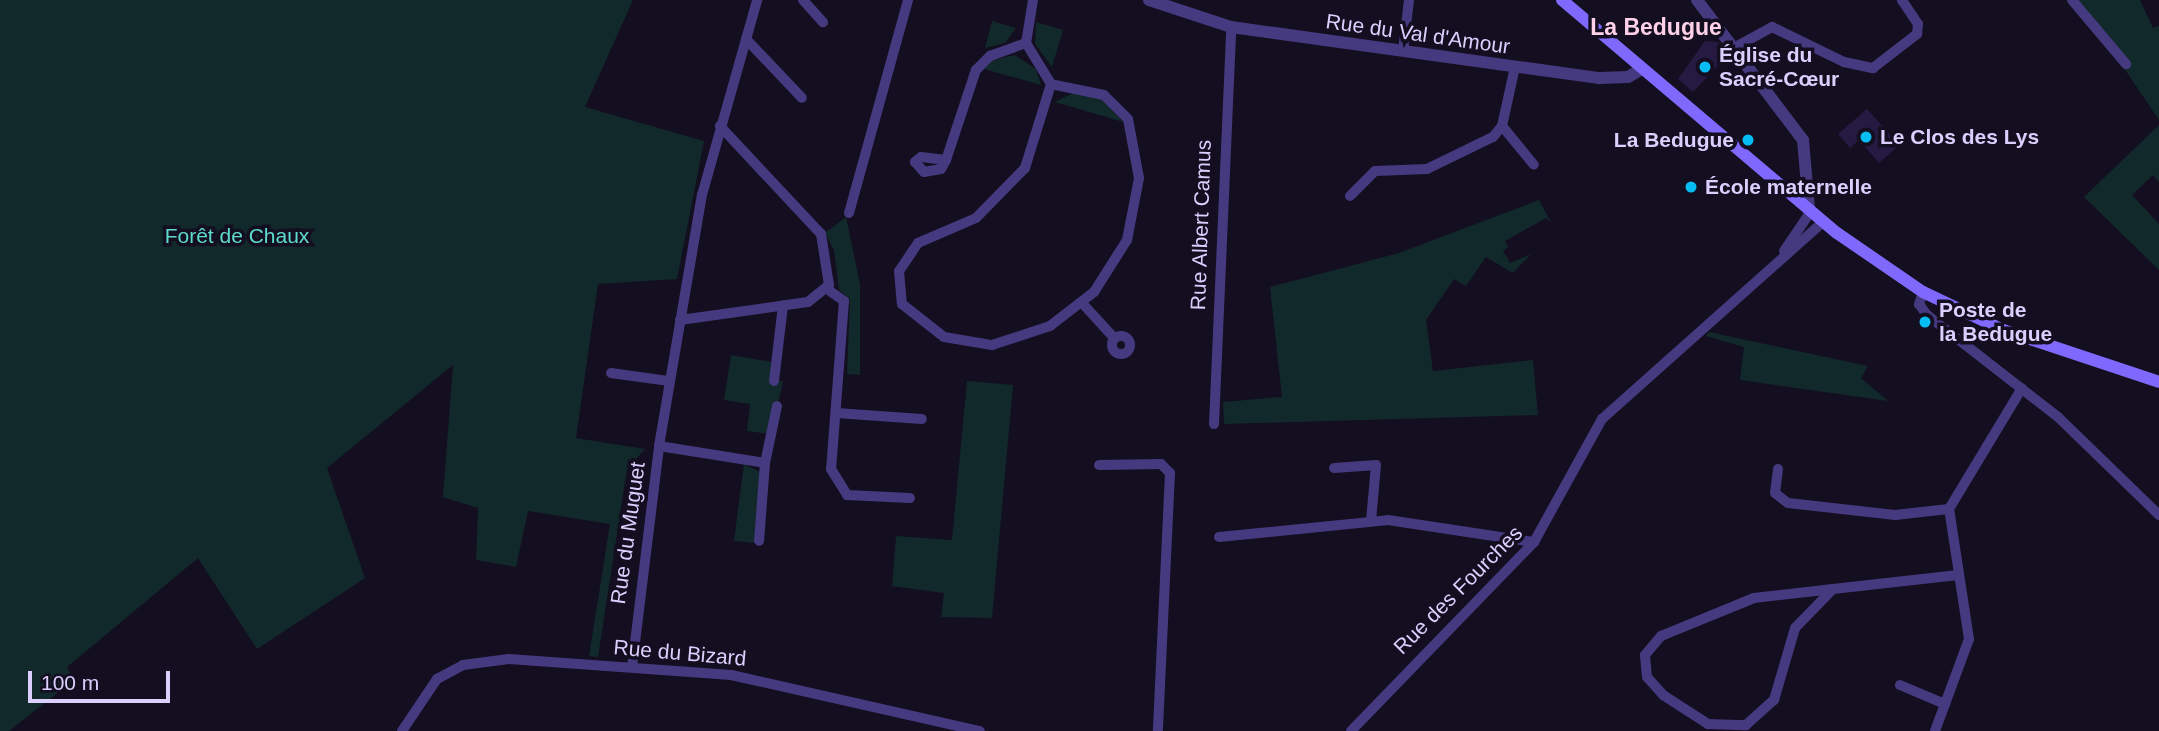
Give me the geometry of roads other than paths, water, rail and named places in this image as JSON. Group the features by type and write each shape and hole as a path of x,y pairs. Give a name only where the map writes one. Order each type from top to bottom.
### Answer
{"main road":[{"path":"1562,0 1823,222 1923,292 2003,330 2159,382"}],"street":[{"name":"Rue du Muguet","path":"632,667 659,446 702,195 757,0"},
{"path":"803,0 823,22"},
{"path":"849,213 908,0"},
{"path":"1033,0 1026,43 1051,84 1038,136 1018,178 976,218 918,243 902,260 897,289 908,312 925,326 972,344 1026,337 1083,304 1115,263 1132,226 1137,150 1128,119 1111,100 1084,88 1051,84"},
{"name":"Rue du Val d'Amour","path":"1149,0 1231,27 1515,67 1612,79 1642,69"},
{"path":"1403,51 1409,0"},
{"path":"1697,0 1803,141 1810,210"},
{"path":"1732,49 1772,27 1844,62 1873,68 1917,34 1919,24 1902,0"},
{"path":"2072,0 2126,64"},
{"name":"Rue Albert Camus","path":"1214,424 1231,27"},
{"path":"746,39 802,98"},
{"path":"946,160 976,70 990,55 1026,43"},
{"path":"1350,196 1375,172 1427,169 1486,142 1503,126 1515,67"},
{"path":"680,320 817,299 827,289 830,273 821,234 720,126"},
{"path":"1503,126 1534,165"},
{"name":"Rue des Fourches","path":"1779,257 1810,210"},
{"name":"Rue des Fourches","path":"1351,731 1390,685 1534,542 1602,419 1779,257 1823,222"},
{"path":"827,289 844,301 831,469 847,495 910,498"},
{"path":"1923,292 1919,304 1927,315 2022,388 2159,515"},
{"path":"1083,304 1114,338"},
{"path":"774,381 783,306"},
{"path":"611,373 669,381"},
{"path":"1935,731 1969,639 1949,509 2022,388"},
{"path":"758,541 765,463 777,406"},
{"path":"836,413 922,419"},
{"name":"Rue du Muguet","path":"659,446 765,463"},
{"path":"1099,465 1161,464 1170,473 1157,731"},
{"path":"1334,468 1376,465 1371,521"},
{"path":"1778,469 1776,493 1788,502 1895,515 1949,509"},
{"path":"1219,537 1371,521 1461,528 1534,542"},
{"path":"1833,589 1795,628 1774,701 1755,721 1735,728 1708,724 1663,695 1647,677 1645,655 1661,636 1754,598 1833,589 1958,575"},
{"name":"Rue du Bizard","path":"402,731 428,689 463,666 509,659 632,667 769,681 979,731"},
{"path":"1900,685 1945,704"}],"place":[{"name":"Église du Sacré-Cœur","path":"1705,67"},
{"name":"Le Clos des Lys","path":"1866,137"},
{"name":"La Bedugue","path":"1748,140"},
{"name":"École maternelle","path":"1691,187"},
{"name":"Poste de la Bedugue","path":"1925,322"}],"district":[{"name":"La Bedugue","path":"1656,27"}],"park label":[{"name":"Forêt de Chaux","path":"237,236"}]}
